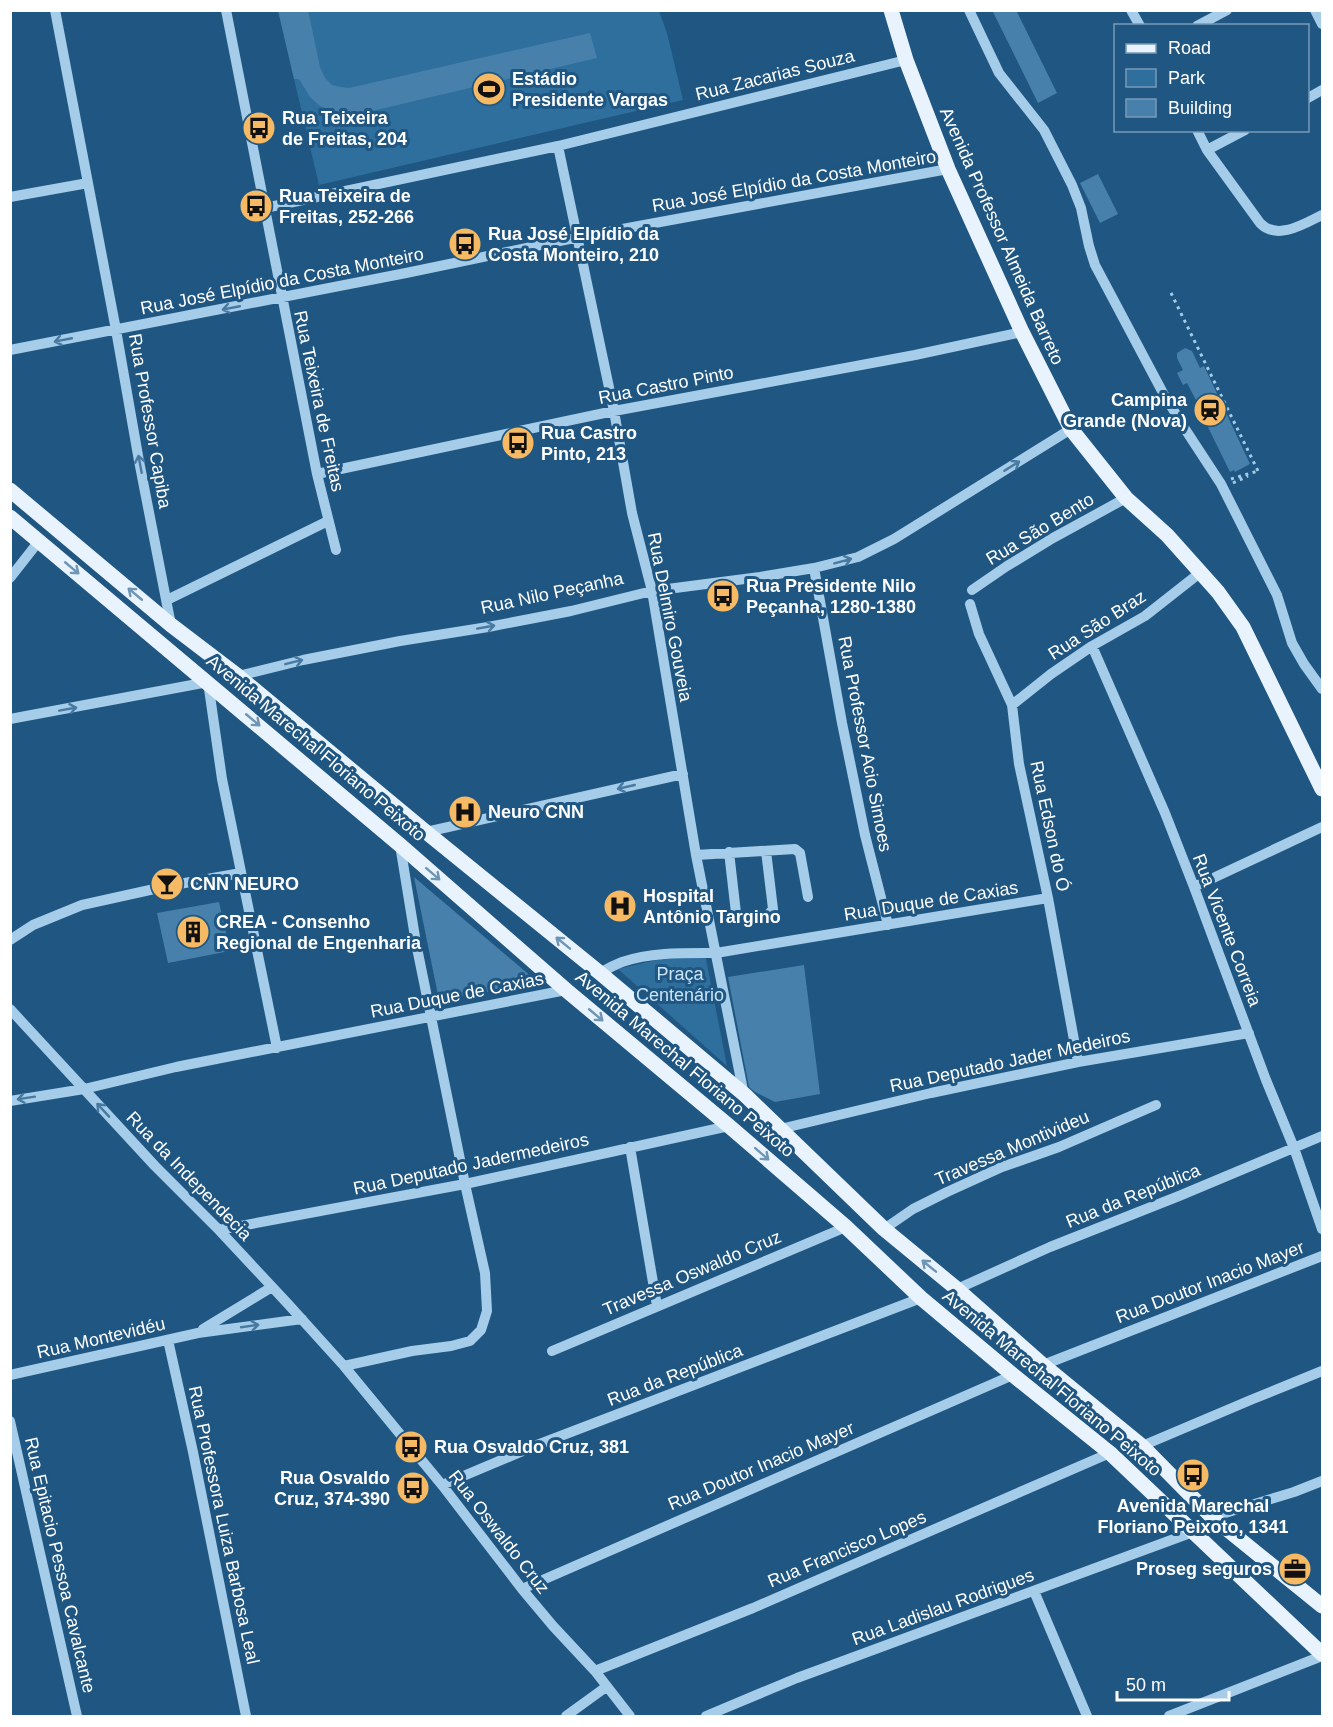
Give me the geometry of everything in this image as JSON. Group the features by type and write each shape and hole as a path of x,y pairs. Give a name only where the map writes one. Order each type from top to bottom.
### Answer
{"main road":[{"name":"Avenida Professor Almeida Barreto","path":"891,10 906,60 948,169 1022,332 1071,429 1126,498 1167,535 1201,572 1243,627 1323,789"},
{"name":"Avenida Marechal Floriano Peixoto","path":"10,490 171,625 238,676 600,973 744,1095 884,1229 1142,1446 1212,1517 1323,1606"},
{"name":"Avenida Marechal Floriano Peixoto","path":"10,517 208,682 566,990 729,1126 846,1227 921,1298 1110,1453 1323,1655"},
{"name":"Rua Nilo Peçanha","path":"208,682 238,676"}],"street":[{"name":"Rua Professor Capiba","path":"55,10 171,625"},
{"name":"Rua Teixeira de Freitas","path":"226,10 281,298 317,474 336,550"},
{"path":"969,10 999,73 1044,130 1081,208 1095,265 1168,402 1221,484 1277,595 1292,643 1323,689"},
{"path":"1131,10 1139,24"},
{"path":"1201,24 1227,10"},
{"path":"1315,10 1323,24"},
{"name":"Rua Zacarias Souza","path":"265,208 558,146 906,60"},
{"path":"1309,97 1323,90"},
{"path":"1198,132 1207,150 1260,223 1267,229 1278,232 1323,215"},
{"path":"1207,150 1241,132"},
{"name":"Rua Delmiro Gouveia","path":"558,146 579,237 632,513 652,591 696,855 744,1095"},
{"name":"Rua José Elpídio da Costa Monteiro","path":"10,350 579,237 948,169"},
{"path":"10,197 88,183"},
{"name":"Rua Castro Pinto","path":"317,474 614,411 915,355 1022,332"},
{"name":"Rua Nilo Peçanha","path":"238,676 303,660 400,641 571,611 652,591 760,577 814,568 858,557 894,539 1071,429"},
{"name":"Rua São Bento","path":"972,590 1053,538 1126,498"},
{"path":"167,600 328,521"},
{"path":"10,578 39,541"},
{"name":"Rua Professor Acio Simoes","path":"814,568 844,734 865,835 888,925"},
{"name":"Rua São Braz","path":"1012,705 1051,674 1092,646 1145,616 1201,572"},
{"name":"Rua Edson do Ó","path":"970,604 979,634 1012,705 1019,764 1048,898 1078,1062"},
{"name":"Rua Vicente Correia","path":"1092,646 1165,813 1323,1229"},
{"path":"208,682 222,779 277,1048"},
{"name":"Rua Nilo Peçanha","path":"10,719 208,682"},
{"path":"426,832 683,774"},
{"path":"1194,887 1323,827"},
{"path":"344,1366 470,1341 481,1330 487,1311 485,1273 430,1016 400,845"},
{"path":"696,855 795,849 800,853 808,897"},
{"path":"729,852 736,913 740,920 745,921 766,918 773,909 766,851"},
{"path":"10,940 33,925 82,905 241,873"},
{"name":"Rua Duque de Caxias","path":"600,973 621,962 642,957 669,953 716,953 1048,898"},
{"name":"Rua Duque de Caxias","path":"10,1101 84,1089 176,1067 566,990"},
{"name":"Rua da Independecia","path":"10,1009 155,1166 302,1318 344,1366"},
{"name":"Rua Deputado Jader Medeiros","path":"780,1129 931,1093 1078,1062 1249,1033"},
{"name":"Travessa Montivideu","path":"884,1229 913,1209 947,1192 1002,1167 1059,1146 1156,1105"},
{"name":"Rua Deputado Jadermedeiros","path":"219,1230 465,1184 729,1126"},
{"name":"Rua da República","path":"957,1289 1050,1247 1323,1136"},
{"path":"630,1147 657,1306"},
{"name":"Travessa Oswaldo Cruz","path":"552,1350 846,1227"},
{"name":"Rua Doutor Inacio Mayer","path":"1043,1365 1323,1256"},
{"name":"Rua Montevidéu","path":"198,1333 272,1287"},
{"name":"Rua da República","path":"442,1485 537,1445 921,1298"},
{"name":"Rua Montevidéu","path":"10,1375 198,1333 302,1318"},
{"name":"Rua Professora Luiza Barbosa Leal","path":"168,1340 246,1716"},
{"name":"Rua Oswaldo Cruz","path":"344,1366 442,1485 522,1589 595,1671 630,1716"},
{"path":"1142,1446 1323,1371"},
{"name":"Rua Doutor Inacio Mayer","path":"522,1589 1013,1375"},
{"name":"Rua Epitacio Pessoa Cavalcante","path":"10,1421 77,1716"},
{"name":"Rua Francisco Lopes","path":"595,1671 753,1608 1110,1453"},
{"path":"1212,1517 1323,1481"},
{"name":"Rua Ladislau Rodrigues","path":"706,1716 797,1678 1193,1532"},
{"path":"1034,1591 1087,1716"},
{"path":"1169,1716 1323,1655"},
{"path":"566,1716 606,1687"}],"path":[{"path":"1171,293 1258,471 1233,481"}],"green space":[{"name":"Estádio Presidente Vargas","path":"278,11 659,11 667,33 683,100 319,185"},
{"name":"Praça Centenário","path":"704,949 727,1066 618,969"}],"building":[{"path":"278,10 308,10 320,67 325,78 332,85 340,87 349,88 590,33 597,58 372,111 344,113 320,106 310,97 299,79 294,79"},
{"path":"992,10 1016,10 1057,93 1038,103"},
{"path":"1098,174 1118,214 1100,223 1080,183"},
{"name":"Campina Grande (Nova)","path":"1185,348 1192,351 1200,368 1204,366 1250,464 1235,472 1234,470 1230,472 1202,415 1198,417 1193,406 1198,404 1187,383 1183,385 1177,373 1183,370 1177,353"},
{"path":"414,877 539,983 439,1000"},
{"name":"CREA - Consenho Regional de Engenharia","path":"219,902 230,951 168,963 157,913"},
{"path":"804,965 820,1094 775,1102 749,1087 728,977"}],"place":[{"name":"Estádio Presidente Vargas","path":"489,89"},
{"name":"Rua Teixeira de Freitas, 204","path":"259,128"},
{"name":"Rua Teixeira de Freitas, 252-266","path":"256,206"},
{"name":"Rua José Elpídio da Costa Monteiro, 210","path":"465,244"},
{"name":"Campina Grande (Nova)","path":"1210,410"},
{"name":"Rua Castro Pinto, 213","path":"518,443"},
{"name":"Rua Presidente Nilo Peçanha, 1280-1380","path":"723,596"},
{"name":"Neuro CNN","path":"465,812"},
{"name":"CNN NEURO","path":"167,884"},
{"name":"Hospital Antônio Targino","path":"620,906"},
{"name":"CREA - Consenho Regional de Engenharia","path":"193,932"},
{"name":"Rua Osvaldo Cruz, 381","path":"411,1447"},
{"name":"Avenida Marechal Floriano Peixoto, 1341","path":"1193,1475"},
{"name":"Rua Osvaldo Cruz, 374-390","path":"413,1488"},
{"name":"Proseg seguros","path":"1295,1569"}]}
